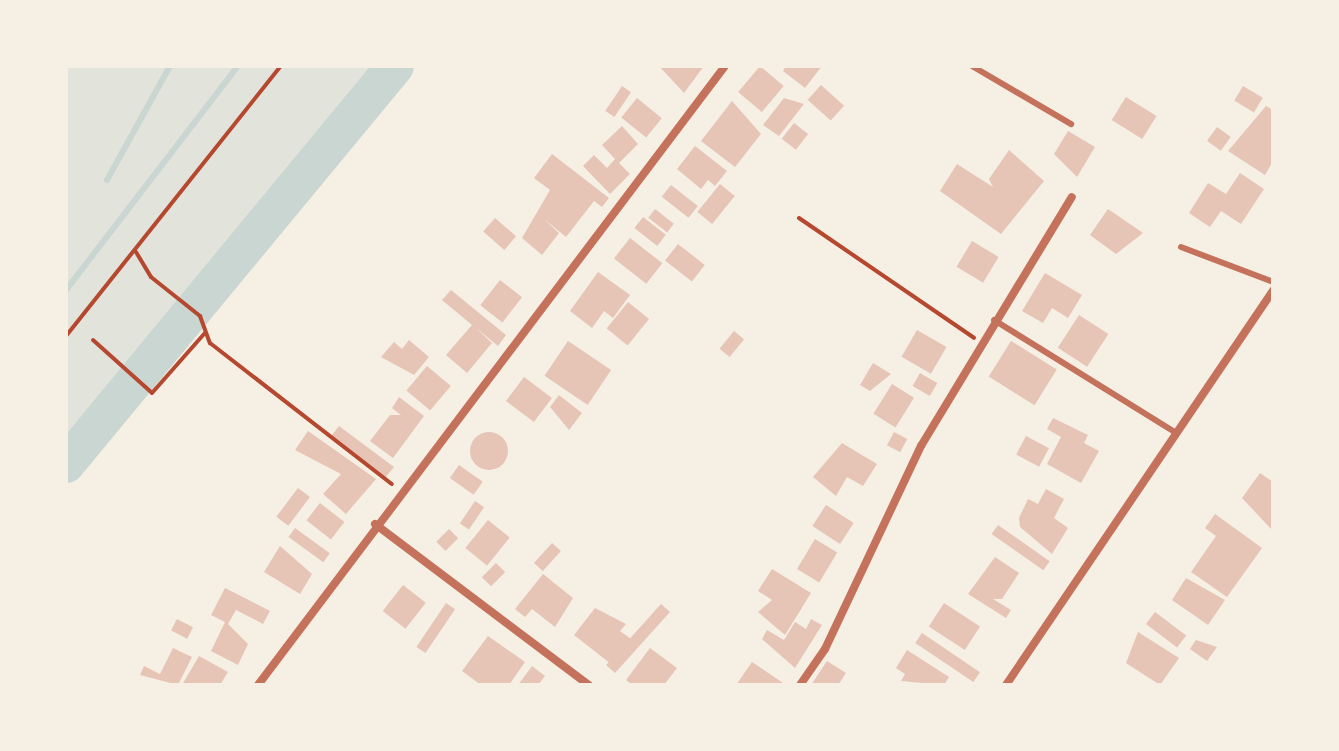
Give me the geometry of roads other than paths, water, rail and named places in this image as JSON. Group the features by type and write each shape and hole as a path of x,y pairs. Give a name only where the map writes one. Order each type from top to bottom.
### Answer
{"street":[{"path":"258,685 400,490 725,66"},
{"path":"800,685 994,320 1072,197"},
{"path":"1006,685 1273,290"},
{"path":"375,524 589,685"}],"lane":[{"path":"972,66 1071,124"},
{"path":"1181,247 1273,282"},
{"path":"994,320 1176,433"}],"waterway":[{"path":"107,180 170,66"},
{"path":"66,290 238,66"},
{"path":"66,464 395,66"}]}
